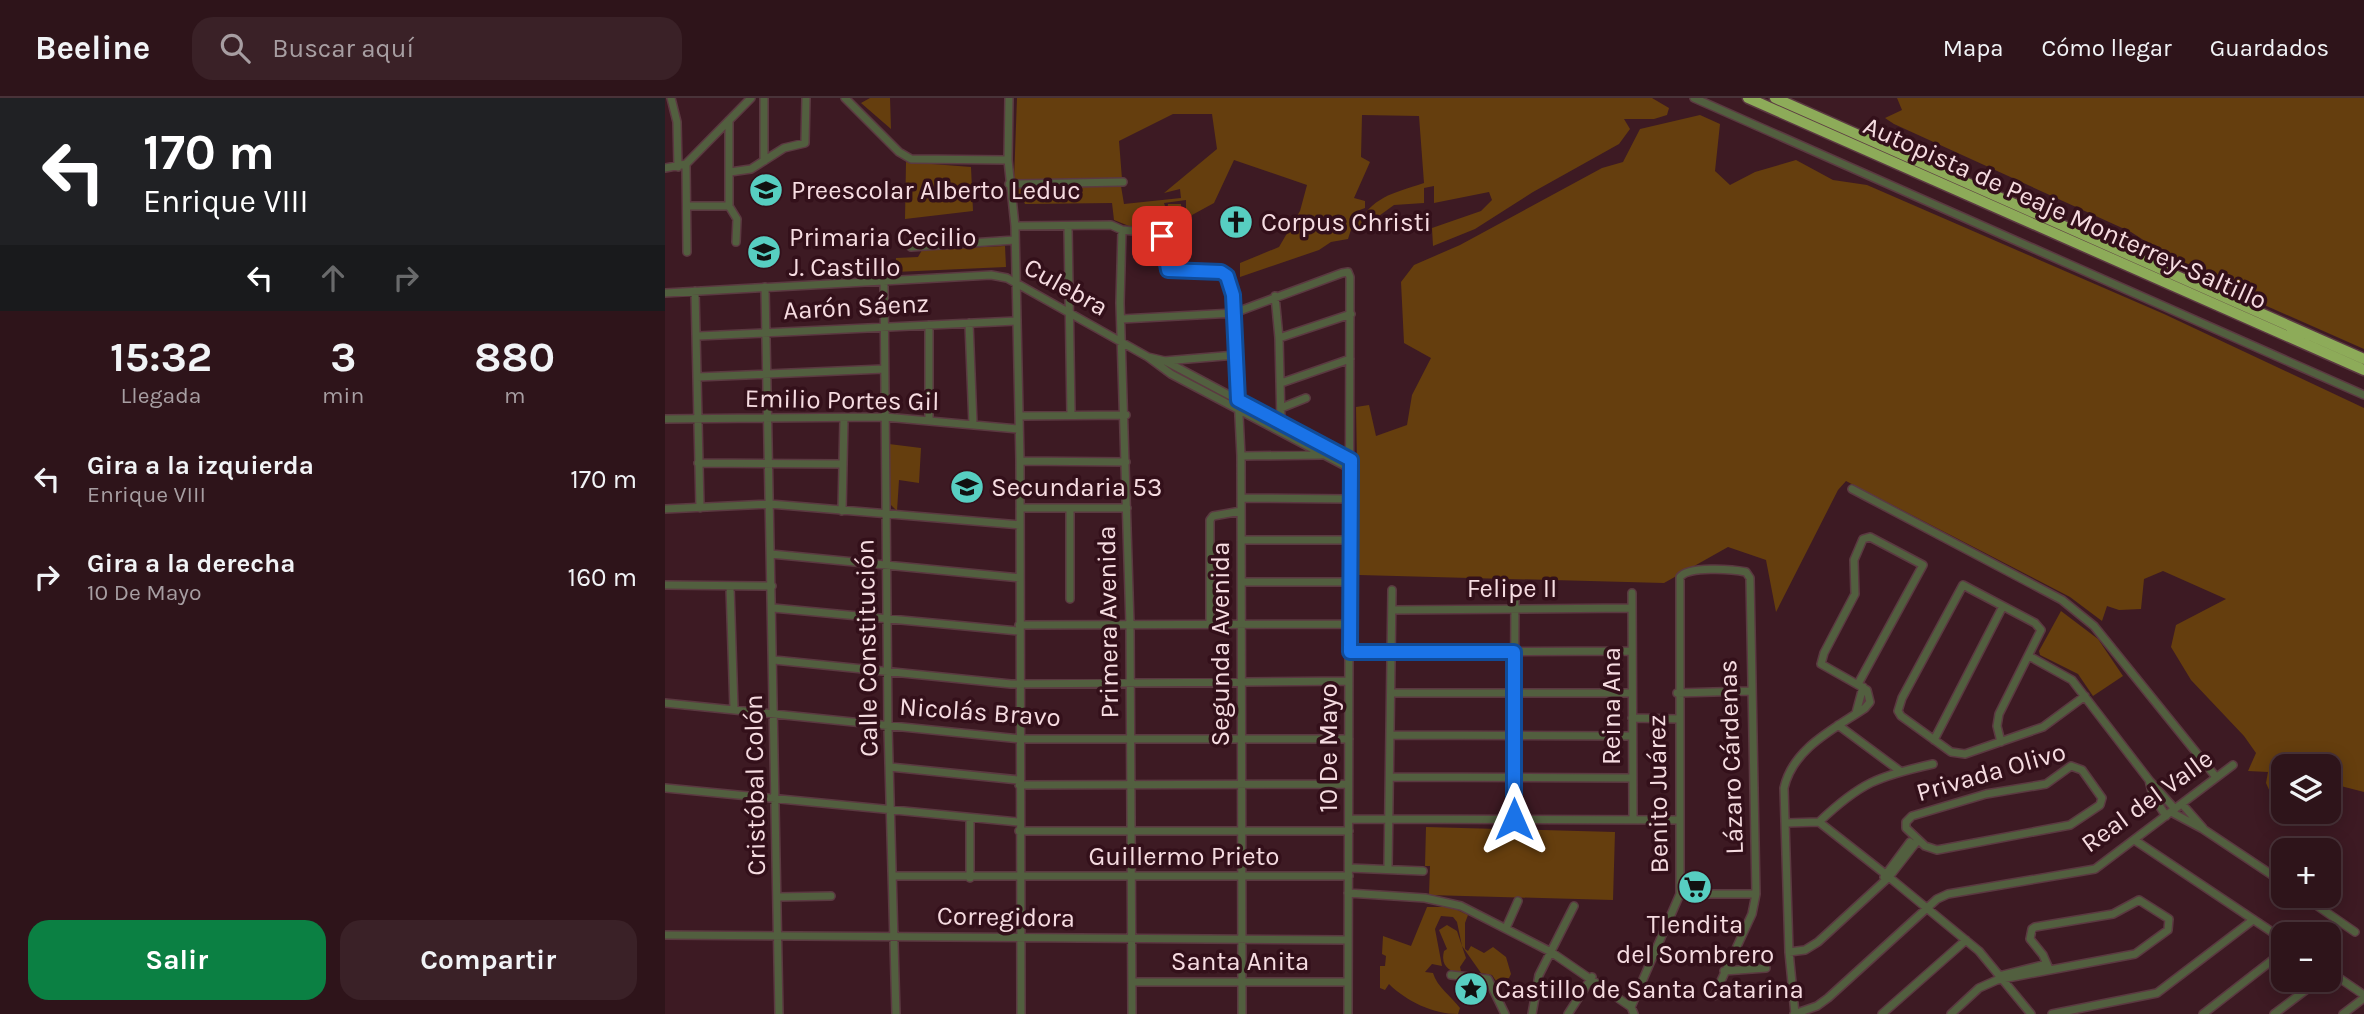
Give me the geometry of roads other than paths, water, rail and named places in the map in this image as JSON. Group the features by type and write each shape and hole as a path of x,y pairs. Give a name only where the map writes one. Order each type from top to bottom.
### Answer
{"highway":[{"name":"Autopista de Peaje Monterrey-Saltillo","path":"1748,98 2364,370"},
{"path":"1775,98 2364,359"}],"street":[{"path":"671,98 677,122 687,206 687,252"},
{"path":"665,168 682,165 751,98"},
{"path":"764,98 764,161"},
{"path":"730,172 751,169 784,148 805,143 806,98"},
{"path":"845,98 899,152 911,159 1008,160"},
{"path":"1009,98 1008,160 1015,226 1020,461 1021,1014"},
{"path":"1694,98 2364,395"},
{"path":"729,121 729,206 737,219 736,242"},
{"path":"1009,184 1123,182"},
{"path":"687,206 729,206"},
{"path":"1015,226 1111,225 1122,230"},
{"path":"1068,226 1071,415"},
{"name":"Segunda Avenida","path":"1122,230 1162,236 1168,270 1221,272 1227,276 1234,313 1241,456 1242,1014"},
{"name":"Primera Avenida","path":"1122,230 1131,682 1132,1014"},
{"path":"911,247 1015,240"},
{"name":"10 De Mayo","path":"1275,296 1348,272 1351,314 1348,1014"},
{"name":"Culebra","path":"665,293 992,275 1016,282 1148,357 1165,361 1351,460"},
{"name":"Calle Constitución","path":"884,282 888,727 896,1014"},
{"name":"Cristóbal Colón","path":"765,287 777,800 779,1014"},
{"path":"695,291 698,336 699,508"},
{"path":"1122,319 1234,313 1275,296 1282,424"},
{"path":"1279,338 1351,314"},
{"name":"Aarón Sáenz","path":"698,336 1016,321"},
{"path":"969,323 973,425"},
{"path":"929,325 929,421"},
{"path":"1154,364 1236,355"},
{"name":"Culebra","path":"1148,357 1154,364 1239,411 1351,469"},
{"path":"1281,383 1350,359"},
{"path":"698,377 884,369"},
{"path":"1281,408 1307,398"},
{"path":"1019,416 1126,415"},
{"name":"Emilio Portes Gil","path":"665,419 885,417 1019,429"},
{"path":"842,511 844,418"},
{"path":"1241,456 1323,455"},
{"path":"1020,461 1126,462"},
{"path":"698,463 843,464"},
{"path":"1852,489 2052,595 2095,626 2216,777"},
{"path":"1241,498 1350,499"},
{"path":"665,509 770,505 1020,525"},
{"path":"1020,508 1127,508"},
{"path":"1070,509 1070,599"},
{"path":"1210,624 1210,520 1213,516 1241,511"},
{"path":"1795,1014 1789,952 1784,795 1789,775 1808,747 1856,713 1870,702 1870,692 1860,685 1823,666 1821,659 1855,594 1854,560 1861,543 1870,537 1923,565 1860,685 1860,701 1856,713"},
{"path":"1241,540 1350,540"},
{"path":"771,554 1020,578"},
{"name":"Lázaro Cárdenas","path":"1683,572 1740,570 1749,575 1756,894 1752,914 1714,996"},
{"name":"Benito Juárez","path":"1632,1010 1680,894 1677,693 1679,583 1683,572"},
{"path":"1242,582 1350,582"},
{"path":"665,585 772,586"},
{"path":"2001,742 1999,715 2041,630 2035,623 1963,585 1902,698 1898,711 1901,716 1958,754 2001,742 2043,727 2085,696"},
{"path":"730,587 734,709"},
{"path":"1388,869 1392,590"},
{"path":"1514,819 1515,590"},
{"name":"Reina Ana","path":"1632,593 1633,819"},
{"path":"1934,740 2003,606"},
{"path":"773,608 1019,628 1350,624"},
{"name":"Felipe II","path":"1392,610 1632,608"},
{"path":"1350,652 1632,651"},
{"path":"2029,656 2072,680 2171,813 2203,829 2271,874"},
{"path":"773,660 889,673 1020,682 1349,681"},
{"path":"1677,693 1751,691"},
{"path":"1391,693 1632,693"},
{"name":"Nicolás Bravo","path":"665,703 1020,739 1349,739"},
{"path":"1632,718 1678,719"},
{"path":"1838,725 1900,771"},
{"path":"1392,735 1632,736"},
{"path":"1786,823 1819,822 1855,790 1900,771 1933,764"},
{"name":"Real del Valle","path":"1795,1014 1818,1010 1926,907 1948,894 2095,869 2136,841 2233,765"},
{"name":"Privada Olivo","path":"2071,766 2082,770 2102,798 2100,804 2070,825 1937,850 1916,839 1906,828 1906,822 1912,816 1986,794 2046,783 2071,766"},
{"path":"890,767 1019,782 1131,786 1348,784"},
{"path":"1391,777 1632,778"},
{"path":"665,788 1019,822"},
{"path":"2182,804 2203,829"},
{"path":"970,819 970,878"},
{"path":"1349,819 1680,820"},
{"path":"1819,822 1966,940 2031,1014"},
{"path":"1019,831 1349,831"},
{"name":"Privada Olivo","path":"1789,952 1812,947 1885,877 1916,839"},
{"path":"2136,841 2271,932"},
{"name":"Guillermo Prieto","path":"893,876 1241,877 1388,869 1423,871"},
{"path":"1348,893 1443,900 1506,928 1551,952 1592,977 1632,1010"},
{"path":"1680,894 1756,894"},
{"path":"778,897 831,896"},
{"path":"1951,1014 1973,992 2000,978 2048,966 2135,954 2168,930 2170,923 2164,914 2139,900 2113,914 2035,927 2030,932 2030,939 2048,966"},
{"path":"1506,928 1518,901"},
{"path":"1532,1014 1536,984 1574,906"},
{"path":"2320,908 2355,932"},
{"path":"2052,1014 2157,993 2253,920"},
{"name":"Corregidora","path":"665,935 1347,940"},
{"path":"1882,1014 1966,940"},
{"path":"2203,1014 2271,961"},
{"path":"1724,971 1766,968"},
{"path":"1451,975 1488,979 1505,1014"},
{"path":"1571,1013 1592,977"},
{"path":"2341,979 2364,997 2343,1014"},
{"name":"Santa Anita","path":"1132,982 1348,982"},
{"path":"2274,1014 2303,992"}],"place":[{"name":"Preescolar Alberto Leduc","path":"766,190"},
{"name":"Corpus Christi","path":"1236,222"},
{"name":"Primaria Cecilio J. Castillo","path":"764,252"},
{"name":"Secundaria 53","path":"967,487"},
{"name":"TIendita del Sombrero","path":"1695,887"},
{"name":"Castillo de Santa Catarina","path":"1471,989"}]}
